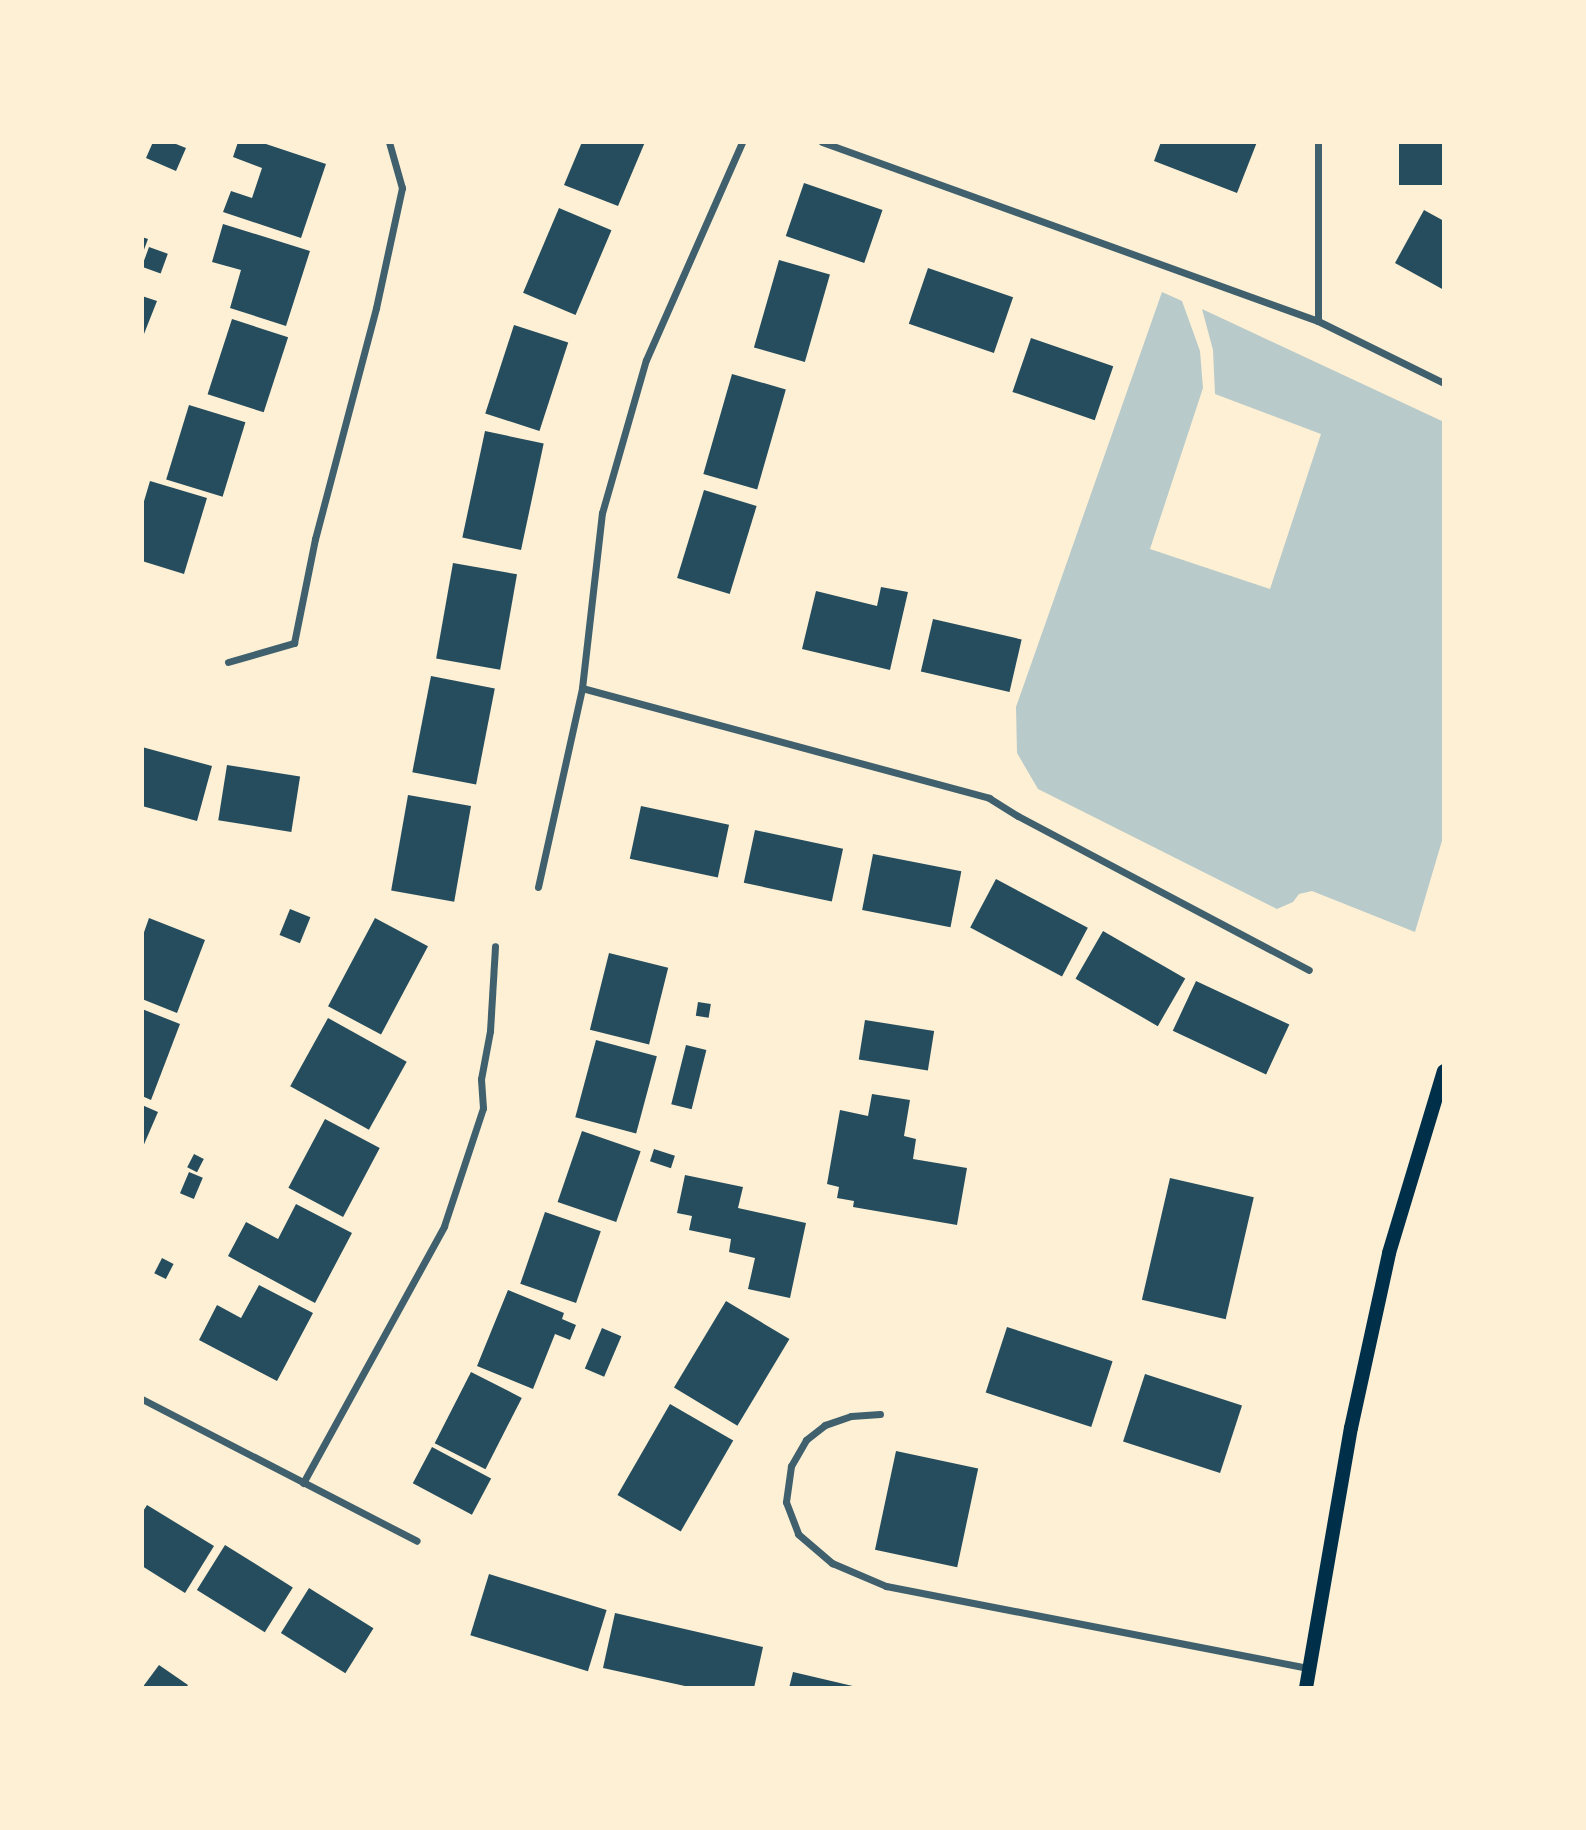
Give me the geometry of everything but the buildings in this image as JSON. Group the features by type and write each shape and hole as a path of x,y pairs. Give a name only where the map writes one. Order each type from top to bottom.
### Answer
{"main road":[{"path":"1306,1688 1351,1428 1389,1253 1444,1071"}],"street":[{"path":"228,662 294,643 315,540 376,308 402,188 389,142"},
{"path":"538,887 582,688 602,513 646,360 742,142"},
{"path":"822,142 1318,321 1444,383"},
{"path":"1318,142 1318,321"},
{"path":"582,688 989,798 1308,970"},
{"path":"303,1483 444,1226 482,1108 481,1079 490,1031 495,946"},
{"path":"142,1399 417,1542"},
{"path":"880,1414 851,1416 825,1425 807,1440 791,1466 786,1502 797,1534 832,1563 886,1586 1310,1668"}],"shaded area":[{"path":"1162,292 1182,301 1200,351 1203,388 1150,549 1270,589 1321,434 1215,394 1213,350 1202,309 1444,422 1444,834 1415,932 1312,891 1299,894 1293,902 1277,909 1038,789 1017,753 1016,707"}]}
